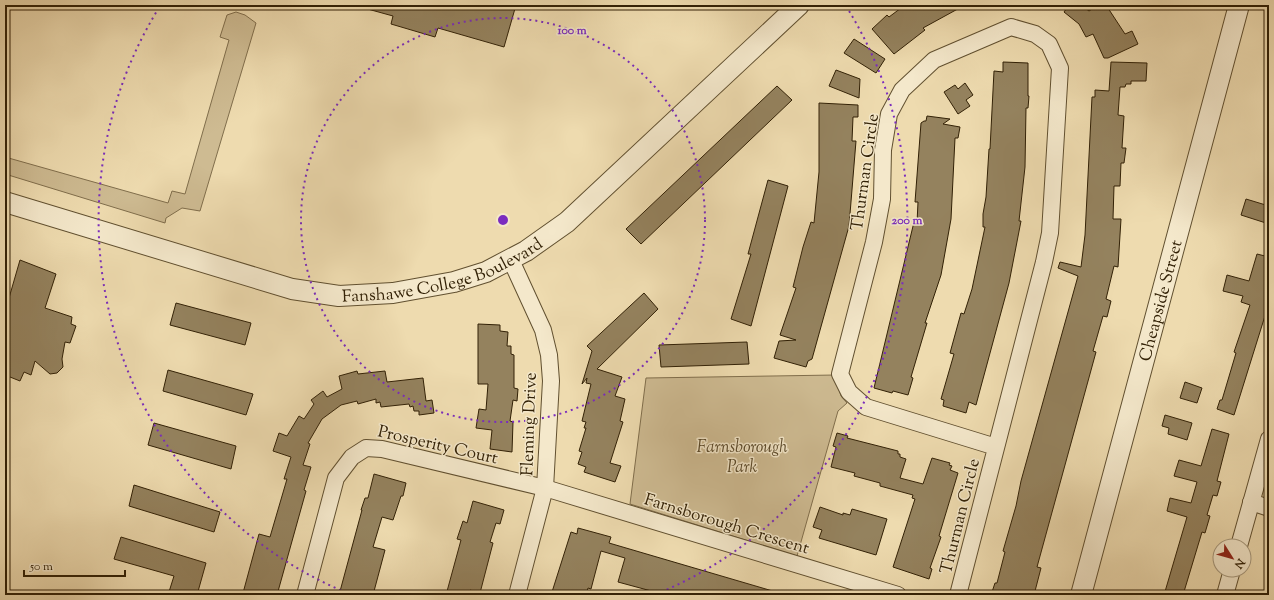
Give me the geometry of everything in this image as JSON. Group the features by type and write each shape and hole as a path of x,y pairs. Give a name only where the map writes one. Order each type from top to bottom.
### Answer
{"street":[{"name":"Fanshawe College Boulevard","path":"5,202 292,289 338,296 393,293 454,282 486,272 510,258 526,251 566,222 799,5"},
{"name":"Cheapside Street","path":"1081,595 1239,5"},
{"name":"Thurman Circle","path":"958,595 996,447 1050,233 1060,68 1049,44 1035,34 1011,27 934,60 902,90 889,114 883,150 882,199 855,319 840,374 849,392 866,407 996,447"},
{"name":"Fleming Drive","path":"510,258 543,330 549,355 551,381 545,488 517,595"},
{"path":"1241,538 1269,439"},
{"name":"Prosperity Court","path":"305,595 336,478 352,457 366,448 382,449 545,488"},
{"name":"Farnsborough Crescent","path":"545,488 898,595"},
{"path":"1251,502 1269,508"},
{"path":"1225,595 1230,578"}],"green space":[{"path":"236,12 245,15 256,23 200,211 182,208 166,218 165,223 5,174 5,157 168,203 172,191 185,194 229,40 220,37 227,15"},
{"name":"Farnsborough Park","path":"835,375 841,396 847,403 838,411 797,556 630,504 646,378"}],"building":[{"path":"365,5 516,5 504,47 438,28 435,37 391,24 393,16 364,8"},
{"path":"905,5 965,5 923,28 925,30 894,54 872,29 887,15 889,17"},
{"path":"1069,5 1081,5 1089,11 1098,5 1106,5 1125,34 1132,31 1138,44 1108,58 1104,58 1093,34 1086,37 1079,24 1064,12"},
{"path":"854,39 885,59 876,73 844,53"},
{"path":"1003,62 1028,63 1029,96 1028,108 1026,108 1025,167 1019,221 1021,221 1009,283 976,405 969,402 966,413 943,406 944,400 941,399 954,354 950,353 961,313 964,314 972,289 985,227 983,227 983,214 990,149 994,71 1003,72"},
{"path":"1111,62 1147,63 1146,81 1131,81 1131,84 1126,84 1125,87 1120,87 1118,115 1124,116 1122,148 1126,148 1124,163 1121,163 1120,186 1114,186 1113,219 1121,219 1118,267 1114,266 1106,299 1111,301 1107,317 1103,316 1093,351 1096,352 1037,567 1041,568 1034,595 991,595 995,583 997,583 1005,552 1003,551 1016,506 1021,481 1078,276 1058,268 1060,262 1081,267 1085,235 1092,97 1095,97 1095,90 1109,91"},
{"path":"836,70 860,79 859,98 829,86"},
{"path":"965,83 973,95 966,100 970,106 958,114 944,92 955,85 958,89"},
{"path":"777,86 792,100 641,244 626,229"},
{"path":"819,103 858,105 858,117 853,117 852,141 856,141 849,226 812,359 808,361 806,367 774,358 779,341 796,340 780,335 796,288 793,287 803,247 811,222 814,223 819,172"},
{"path":"927,116 950,119 943,124 960,127 958,138 955,138 951,219 941,275 925,323 927,323 911,377 913,378 908,395 893,391 892,393 874,388 914,222 917,223 918,202 915,202 921,123 926,121"},
{"path":"768,180 788,186 751,326 731,319 751,254 748,254"},
{"path":"1246,199 1269,206 1269,224 1241,215"},
{"path":"1257,254 1269,257 1269,303 1234,415 1217,409 1220,400 1222,400 1236,353 1234,352 1250,305 1241,302 1243,296 1223,291 1227,275 1249,281"},
{"path":"20,260 56,274 45,308 72,317 71,324 76,326 70,343 65,342 62,359 63,367 57,373 50,374 35,361 31,375 24,372 20,381 5,375 5,297 9,298"},
{"path":"644,293 658,309 597,369 622,377 615,396 625,399 620,421 623,422 610,463 621,466 615,482 584,472 586,467 578,464 582,452 579,451 586,428 584,428 586,422 582,421 591,384 586,383 587,378 582,384 592,351 587,346"},
{"path":"176,303 251,323 245,345 170,325"},
{"path":"478,324 500,325 500,331 508,332 507,346 511,346 511,354 514,355 514,388 518,389 517,401 513,400 510,421 513,422 512,452 490,449 492,430 476,428 479,409 486,410 488,384 478,384"},
{"path":"747,342 749,364 661,367 659,345"},
{"path":"168,370 253,394 246,415 163,391"},
{"path":"357,371 358,374 385,371 387,382 423,378 426,401 432,400 434,413 419,415 419,411 414,411 413,406 410,407 409,404 381,407 380,402 376,403 376,399 358,404 357,401 341,405 322,419 308,443 310,444 303,465 311,467 304,490 306,491 277,595 243,593 259,534 270,537 287,479 284,479 291,457 273,451 279,433 287,436 299,416 304,419 314,404 311,400 323,391 327,397 342,389 339,376"},
{"path":"1185,382 1202,388 1197,403 1180,398"},
{"path":"1165,415 1192,423 1187,440 1168,434 1169,428 1162,426"},
{"path":"154,423 236,446 231,469 148,445"},
{"path":"1212,429 1229,434 1217,481 1221,482 1217,496 1213,495 1207,515 1210,516 1205,533 1202,532 1183,595 1164,595 1187,517 1167,511 1170,498 1191,503 1197,482 1174,476 1179,460 1201,466"},
{"path":"837,433 848,436 847,438 898,451 900,457 906,459 900,478 923,484 932,458 950,463 949,465 952,466 950,470 958,473 939,536 941,537 930,568 932,569 929,579 893,567 915,499 912,498 913,495 880,486 880,483 854,476 855,473 831,467 836,447 833,446"},
{"path":"374,474 406,483 403,496 401,496 393,520 382,517 373,547 385,550 373,595 339,595 361,510 365,498 368,498"},
{"path":"134,485 220,512 214,532 129,506"},
{"path":"473,501 504,510 500,524 496,523 490,542 493,543 480,593 470,590 468,595 446,595 461,540 457,539 463,521 467,523"},
{"path":"820,507 843,515 843,513 850,515 852,509 887,519 876,555 819,538 822,530 813,527"},
{"path":"578,528 611,537 609,543 776,592 776,595 666,595 618,582 625,558 601,551 591,589 588,588 586,595 562,595 552,592 571,532 577,534"},
{"path":"121,537 206,563 197,595 168,595 174,576 114,559"}]}
